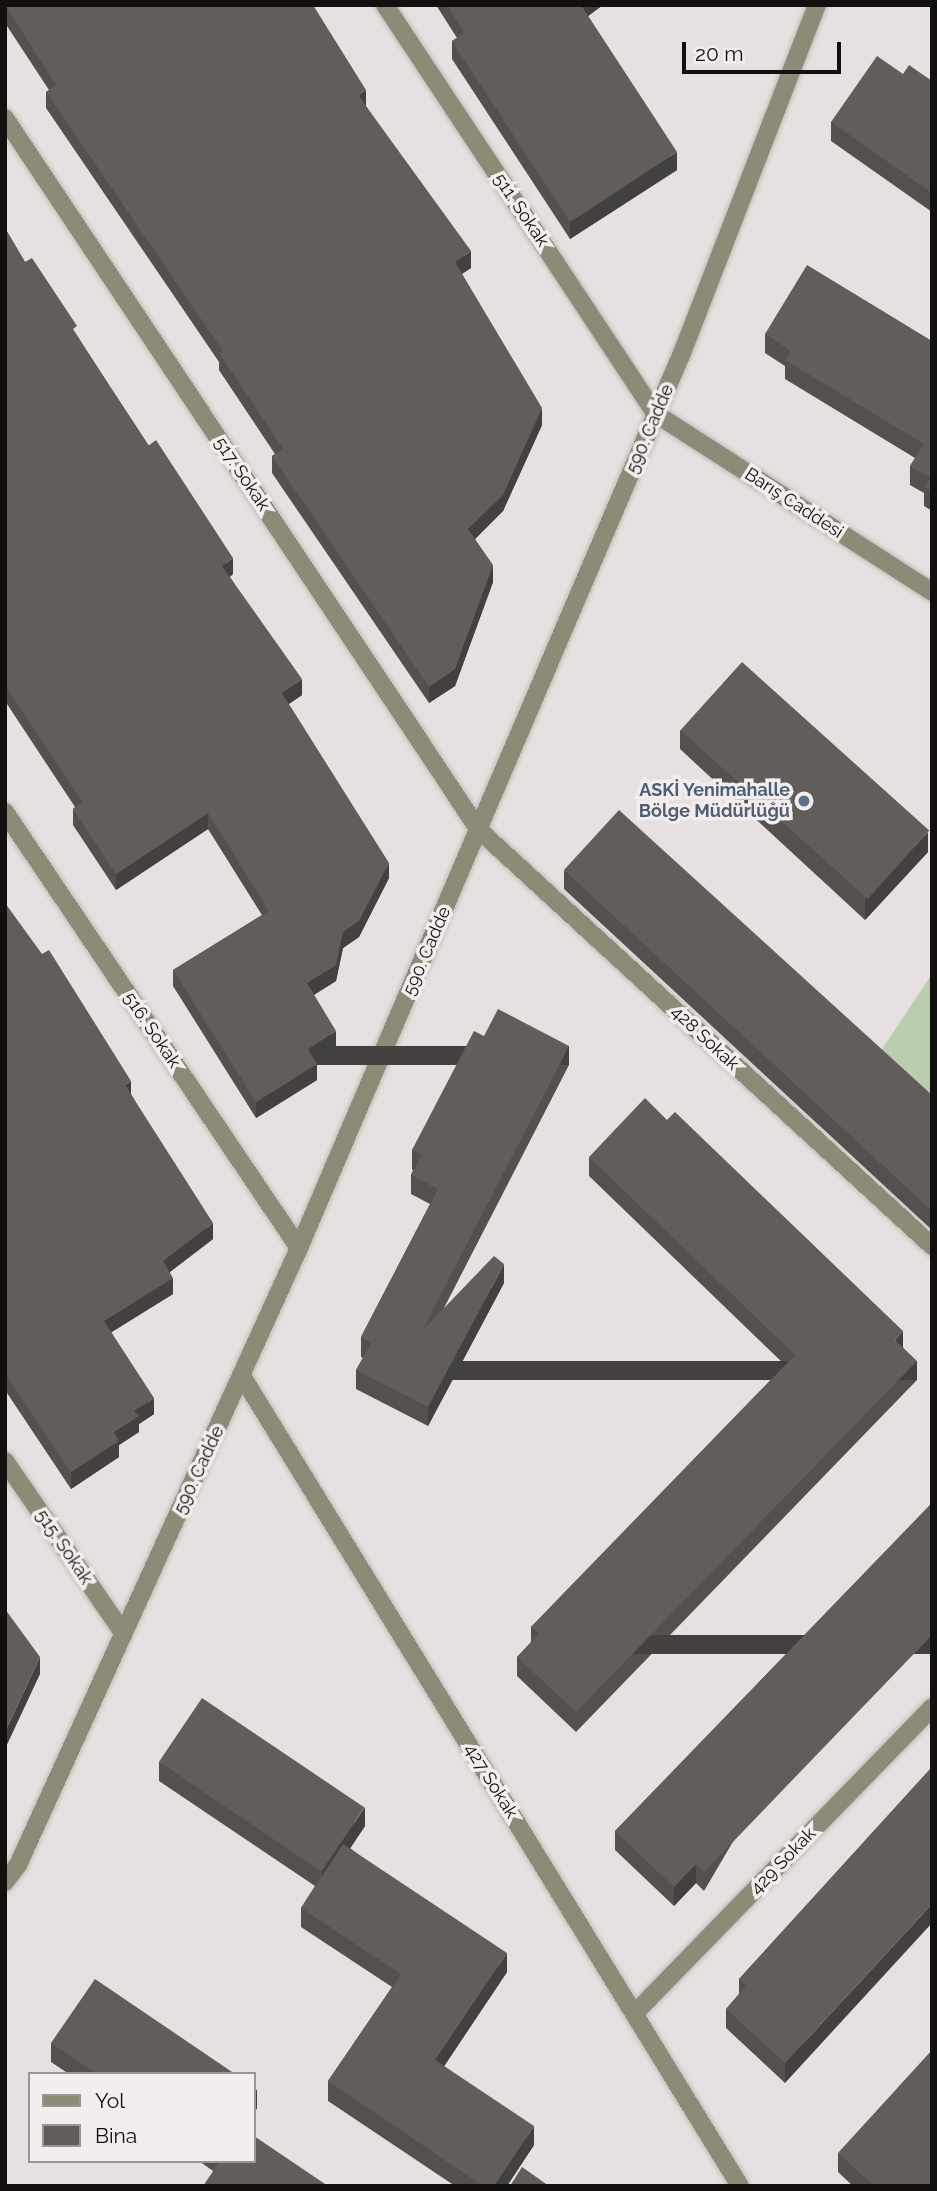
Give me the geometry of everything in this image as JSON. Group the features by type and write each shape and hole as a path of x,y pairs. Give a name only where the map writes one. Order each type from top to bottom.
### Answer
{"street":[{"name":"511. Sokak","path":"385,5 656,414"},
{"name":"590. Cadde","path":"5,1882 18,1864 299,1248 656,414 817,5"},
{"name":"517. Sokak","path":"5,118 479,830"},
{"name":"Barış Caddesi","path":"656,414 932,592"},
{"name":"516. Sokak","path":"5,812 299,1248"},
{"name":"428 Sokak","path":"479,830 932,1246"},
{"name":"427 Sokak","path":"242,1376 740,2186"},
{"name":"515. Sokak","path":"5,1461 123,1633"},
{"name":"429 Sokak","path":"635,2013 932,1708"}],"green space":[{"path":"932,974 932,1137 865,1075"}],"building":[{"path":"5,5 313,5 366,90 358,95 471,251 455,262 542,408 503,495 468,529 493,565 455,669 429,687 272,456 283,449 219,353 223,351 46,92 56,85"},
{"path":"447,5 581,5 677,152 570,222 452,41 464,33"},
{"path":"877,56 903,74 909,65 932,81 932,193 831,122"},
{"path":"5,228 25,262 32,258 77,326 73,329 148,446 156,440 233,558 222,566 302,679 282,693 389,863 359,921 343,932 336,965 307,983 336,1031 308,1049 317,1064 256,1102 173,970 269,911 208,813 116,874 73,809 82,802 5,685"},
{"path":"807,265 932,341 932,491 924,487 930,478 910,466 924,444 785,360 791,351 765,334"},
{"name":"ASKİ Yenimahalle Bölge Müdürlüğü","path":"742,662 929,831 868,899 680,730"},
{"path":"619,810 932,1095 932,1211 564,870"},
{"path":"5,903 42,954 49,950 131,1081 125,1085 213,1223 163,1261 173,1278 104,1321 154,1398 134,1411 139,1416 114,1432 119,1441 71,1472 5,1373"},
{"path":"498,1009 569,1046 422,1331 494,1256 504,1264 428,1407 356,1370 371,1343 361,1337 438,1189 411,1175 422,1155 412,1150 474,1031 484,1036"},
{"path":"645,1098 667,1120 675,1112 903,1331 895,1340 917,1361 576,1712 517,1657 539,1634 531,1627 795,1355 589,1157"},
{"path":"932,1503 932,1635 704,1872 696,1864 674,1887 615,1831"},
{"path":"5,1609 40,1657 5,1732"},
{"path":"202,1698 364,1808 321,1871 159,1762"},
{"path":"932,1767 932,1904 785,2063 726,2009 746,1986 739,1979"},
{"path":"343,1844 507,1953 435,2060 534,2126 494,2186 483,2186 328,2081 401,1974 301,1908"},
{"path":"95,1979 232,2072 94,2072 51,2043"},
{"path":"932,2050 932,2186 874,2186 838,2153"},
{"path":"256,2137 328,2186 203,2186 219,2163 256,2163"},
{"path":"522,2167 549,2186 510,2186"}],"place":[{"name":"ASKİ Yenimahalle Bölge Müdürlüğü","path":"804,801"}]}
